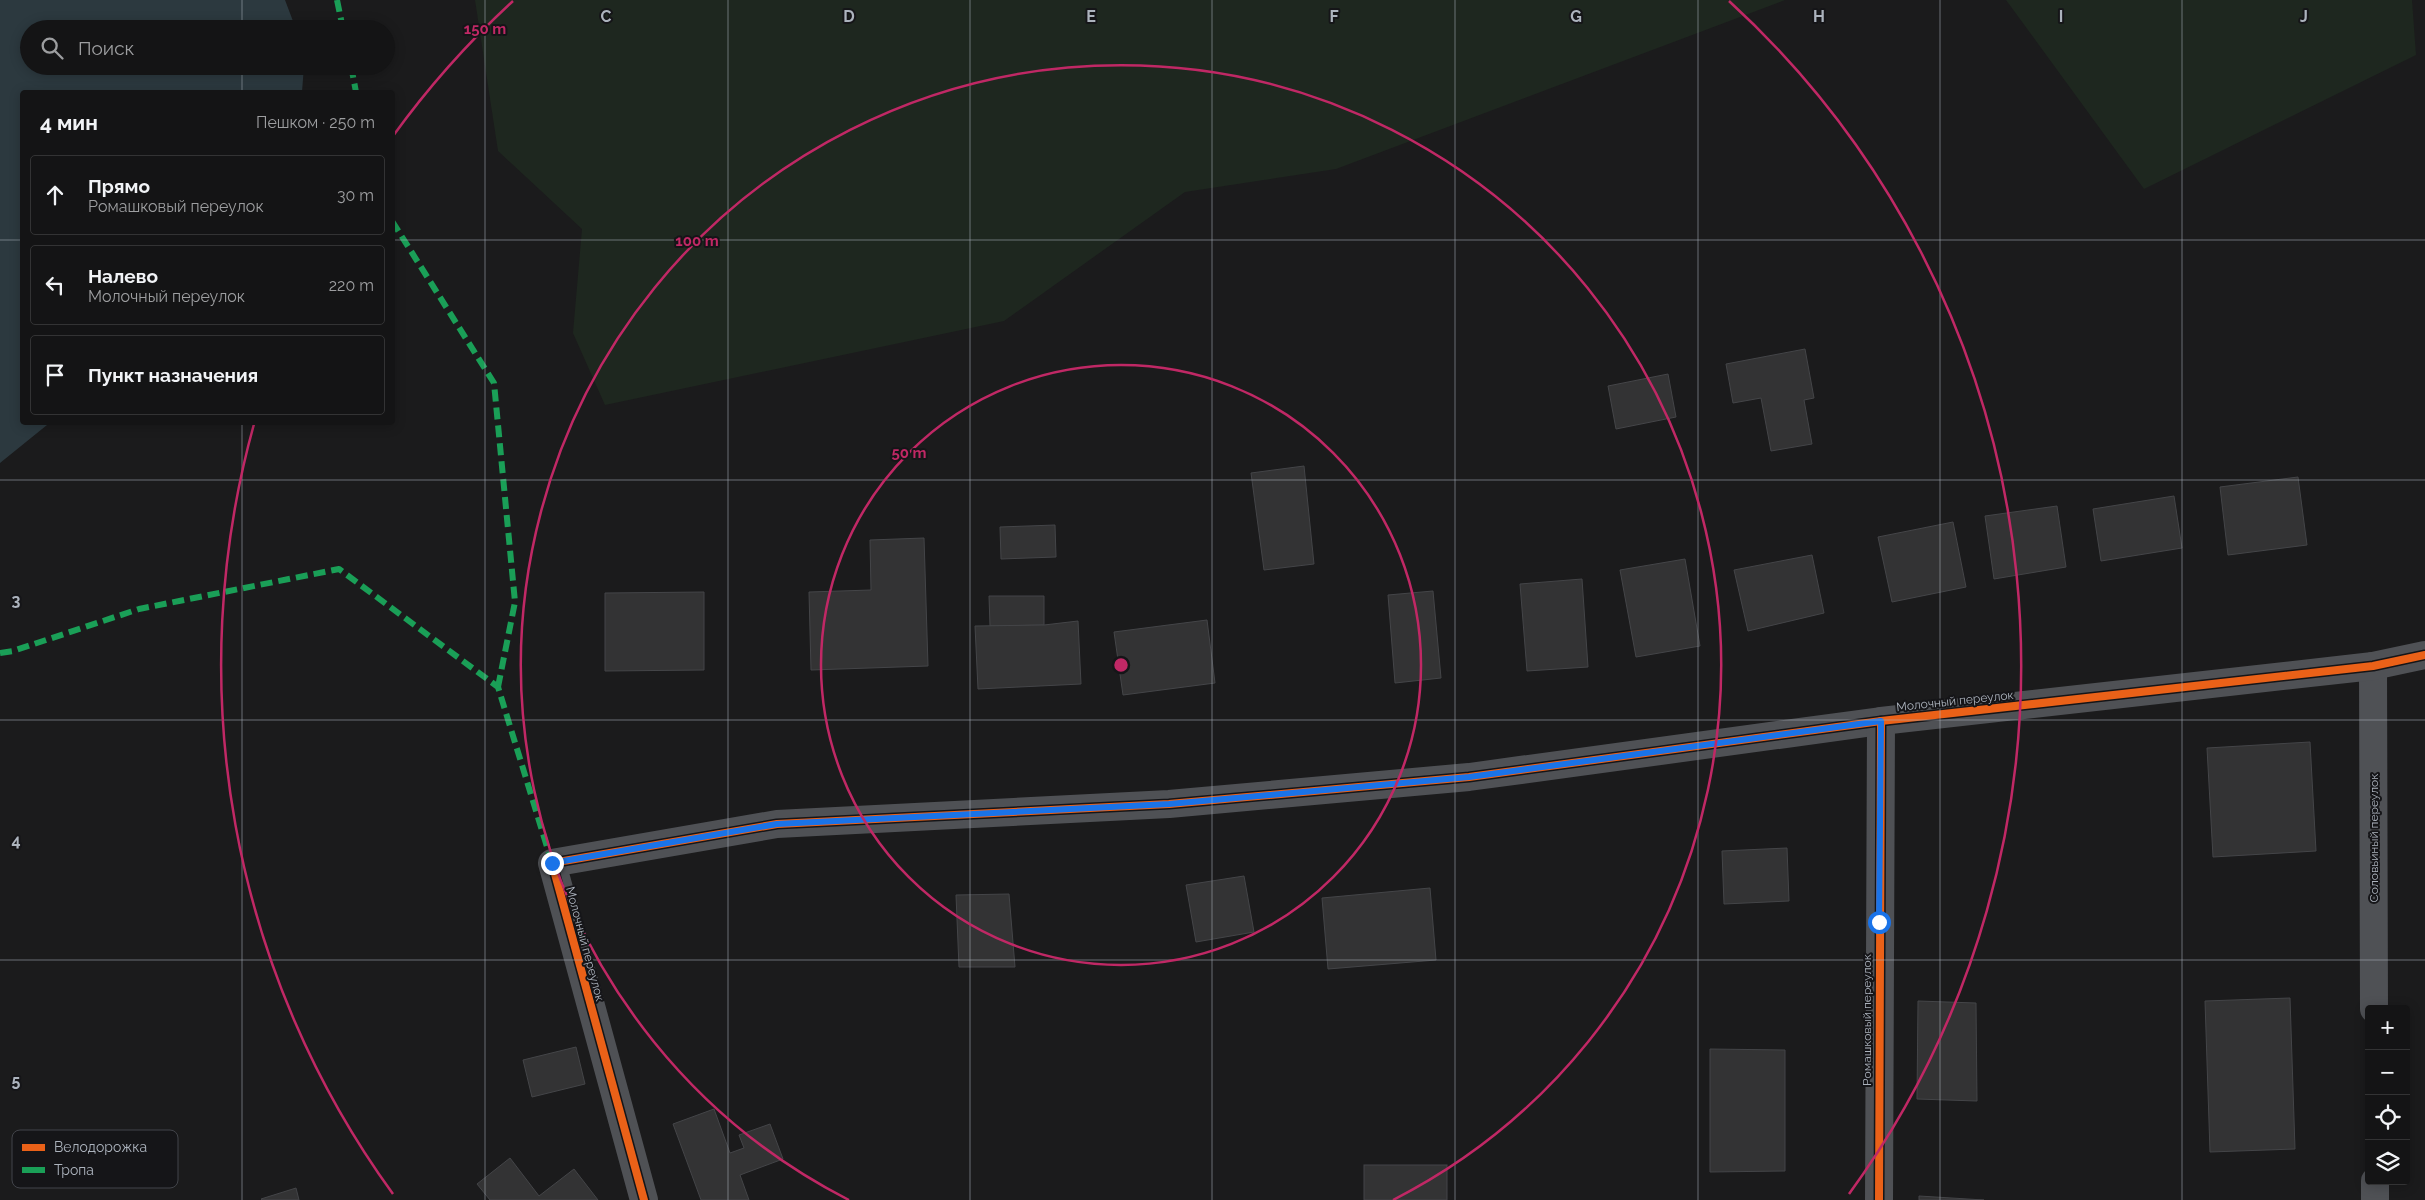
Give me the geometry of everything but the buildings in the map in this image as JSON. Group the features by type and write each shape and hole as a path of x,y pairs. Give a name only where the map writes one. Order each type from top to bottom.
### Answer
{"street":[{"name":"Молочный переулок","path":"644,1200 552,863 777,824 1169,804 1469,777 1881,721 2373,666 2425,655"},
{"name":"Соловьиный переулок","path":"2373,666 2374,1005"},
{"name":"Ромашковый переулок","path":"1878,1200 1881,721"},
{"path":"2375,1185 2375,1200"}],"shaded area":[{"path":"0,0 285,0 293,20 20,20 20,75 303,75 302,90 20,90 20,425 47,425 0,463"},
{"path":"475,0 1785,0 1336,169 1185,192 1004,321 605,405 573,333 582,229 498,151"},
{"path":"2006,0 2412,0 2416,55 2144,189"}],"marked path":[{"path":"337,0 341,20"},
{"path":"353,75 356,90"},
{"path":"395,226 494,383 515,602 498,687"},
{"path":"0,653 13,651 139,609 339,569 498,687 552,863"}],"cycle path":[{"path":"644,1200 552,863 777,824 1169,804 1469,777 1881,721 2373,666 2425,655"},
{"path":"1879,1200 1881,721"}],"route":[{"path":"552,863 777,824 1169,804 1469,777 1881,721 1879,922"}]}
